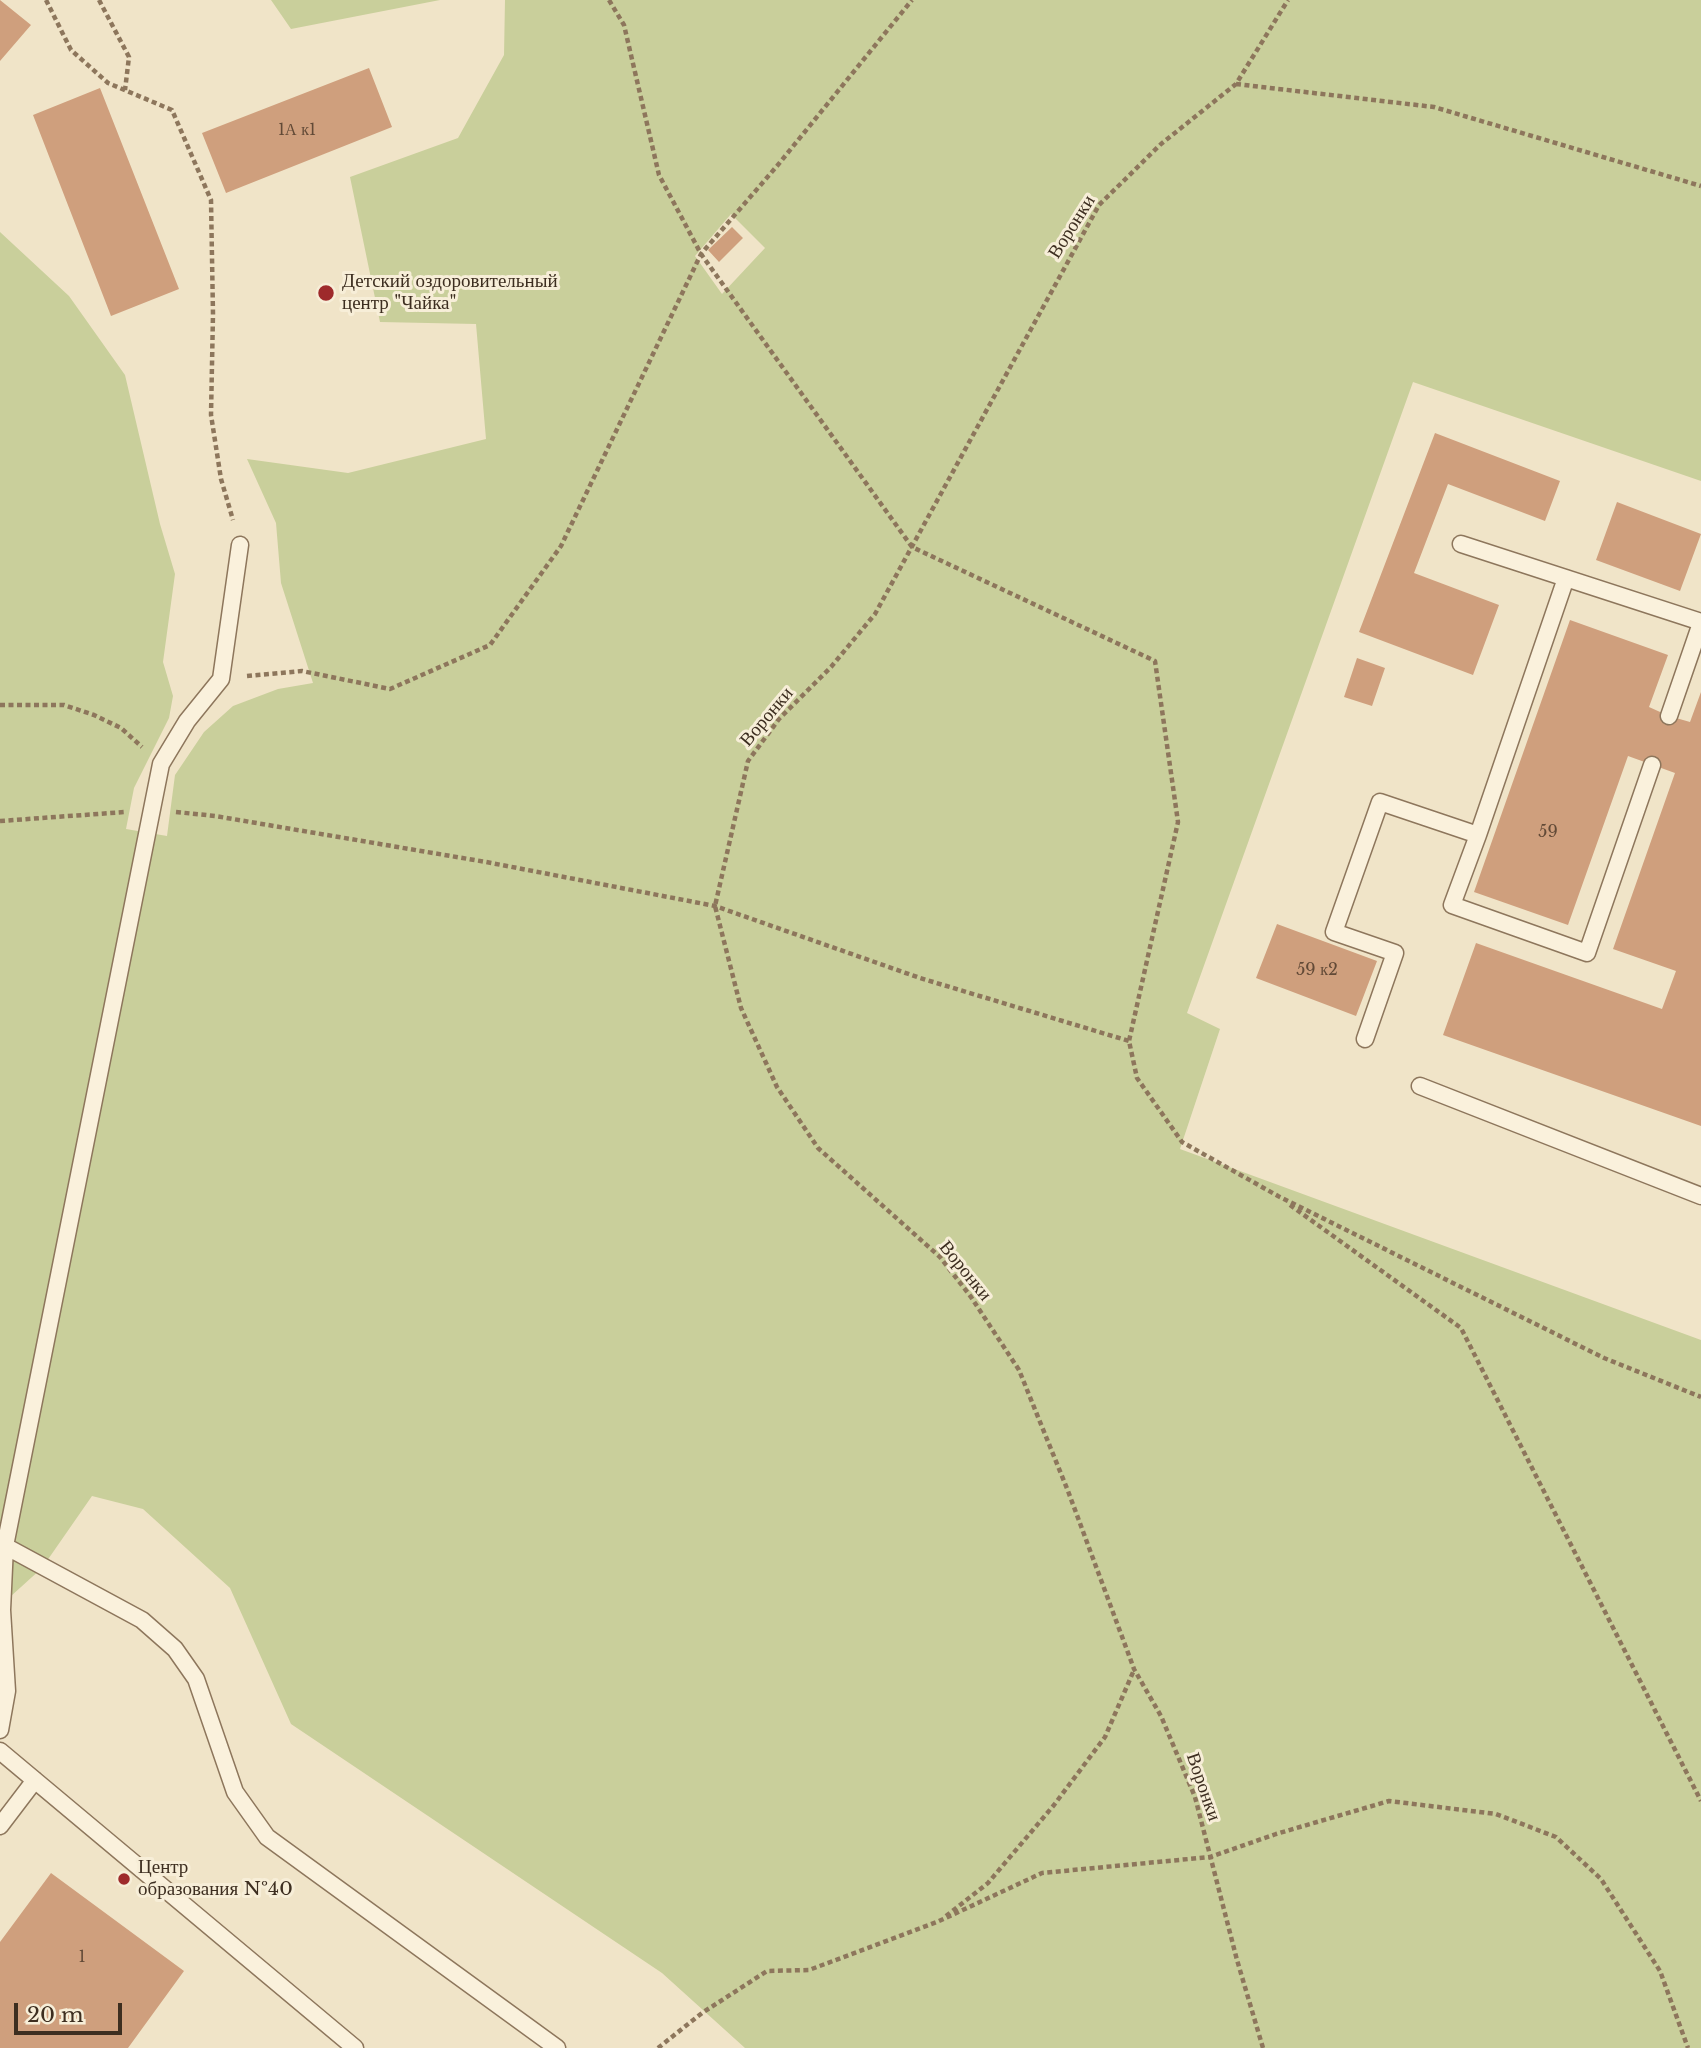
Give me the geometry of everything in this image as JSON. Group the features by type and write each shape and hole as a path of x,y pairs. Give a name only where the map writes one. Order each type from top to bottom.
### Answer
{"lane":[{"path":"1461,544 1701,622 1670,716"},
{"path":"0,1730 7,1691 2,1610 5,1546 160,764 187,721 221,679 240,545"},
{"path":"1566,578 1452,905 1587,953 1652,765"},
{"path":"1365,1040 1395,953 1335,932 1380,802 1478,835"},
{"path":"1420,1086 1701,1196"},
{"path":"5,1546 142,1620 174,1649 196,1679 235,1793 267,1837 557,2048"},
{"path":"0,1751 355,2048"},
{"path":"0,1826 35,1780"}],"path":[{"path":"46,0 71,50 108,83 172,110 211,200 211,415 221,479 240,545"},
{"path":"99,0 129,57 125,90"},
{"path":"609,0 624,24 659,175 701,254 912,547 1155,662 1178,822 1129,1041 1137,1078 1182,1142 1278,1196 1604,1358 1701,1397"},
{"path":"221,679 302,671 390,689 490,645 561,546 701,254 777,166 912,0"},
{"name":"Воронки","path":"1263,2048 1195,1797 1161,1716 1135,1669 1019,1370 971,1297 940,1257 818,1148 777,1087 741,1008 715,906 748,761 779,719 831,667 875,614 1099,205 1161,144 1236,84 1288,0"},
{"path":"1236,84 1434,107 1701,186"},
{"path":"0,705 64,705 94,715 121,728 160,764"},
{"path":"0,821 153,810 215,816 486,862 715,906 920,978 1129,1041"},
{"path":"1278,1196 1461,1328 1701,1801"},
{"path":"937,1923 988,1883 1054,1805 1105,1737 1135,1669"},
{"path":"658,2048 702,2013 767,1971 809,1970 937,1923 1042,1873 1210,1857 1276,1834 1389,1801 1496,1814 1556,1837 1601,1879 1660,1972 1688,2048"}],"green space":[{"path":"271,0 440,0 291,29"},
{"path":"505,0 1701,0 1701,481 1413,382 1187,1013 1220,1029 1180,1149 1701,1340 1701,2048 745,2048 662,1973 291,1724 230,1588 143,1509 92,1496 42,1568 0,1606 0,232 69,296 125,375 160,524 175,574 163,662 173,696 169,718 134,788 126,829 167,836 175,775 204,732 233,706 278,689 313,683 281,583 276,523 247,459 348,473 486,439 476,324 380,322 350,177 458,138 504,55","holes":["731,214 765,248 722,294 695,256"]}],"building":[{"path":"0,0 31,25 0,61"},
{"path":"369,68 392,127 226,193 202,133"},
{"path":"100,88 179,289 111,316 33,115"},
{"path":"732,227 743,238 719,262 708,250"},
{"path":"1435,433 1560,481 1545,521 1448,484 1414,573 1499,605 1473,675 1359,632"},
{"path":"1617,502 1701,534 1680,591 1596,560"},
{"path":"1570,620 1668,655 1649,707 1690,722 1701,692 1701,1126 1443,1035 1476,943 1662,1009 1676,971 1613,949 1675,773 1628,756 1568,925 1474,892"},
{"path":"1357,658 1385,668 1372,706 1344,697"},
{"path":"1277,924 1377,961 1356,1016 1256,978"},
{"path":"51,1873 184,1971 128,2048 0,2048 0,1942"}],"place":[{"name":"Детский оздоровительный центр \"Чайка\"","path":"326,293"},
{"name":"Центр образования №40","path":"124,1879"}]}
